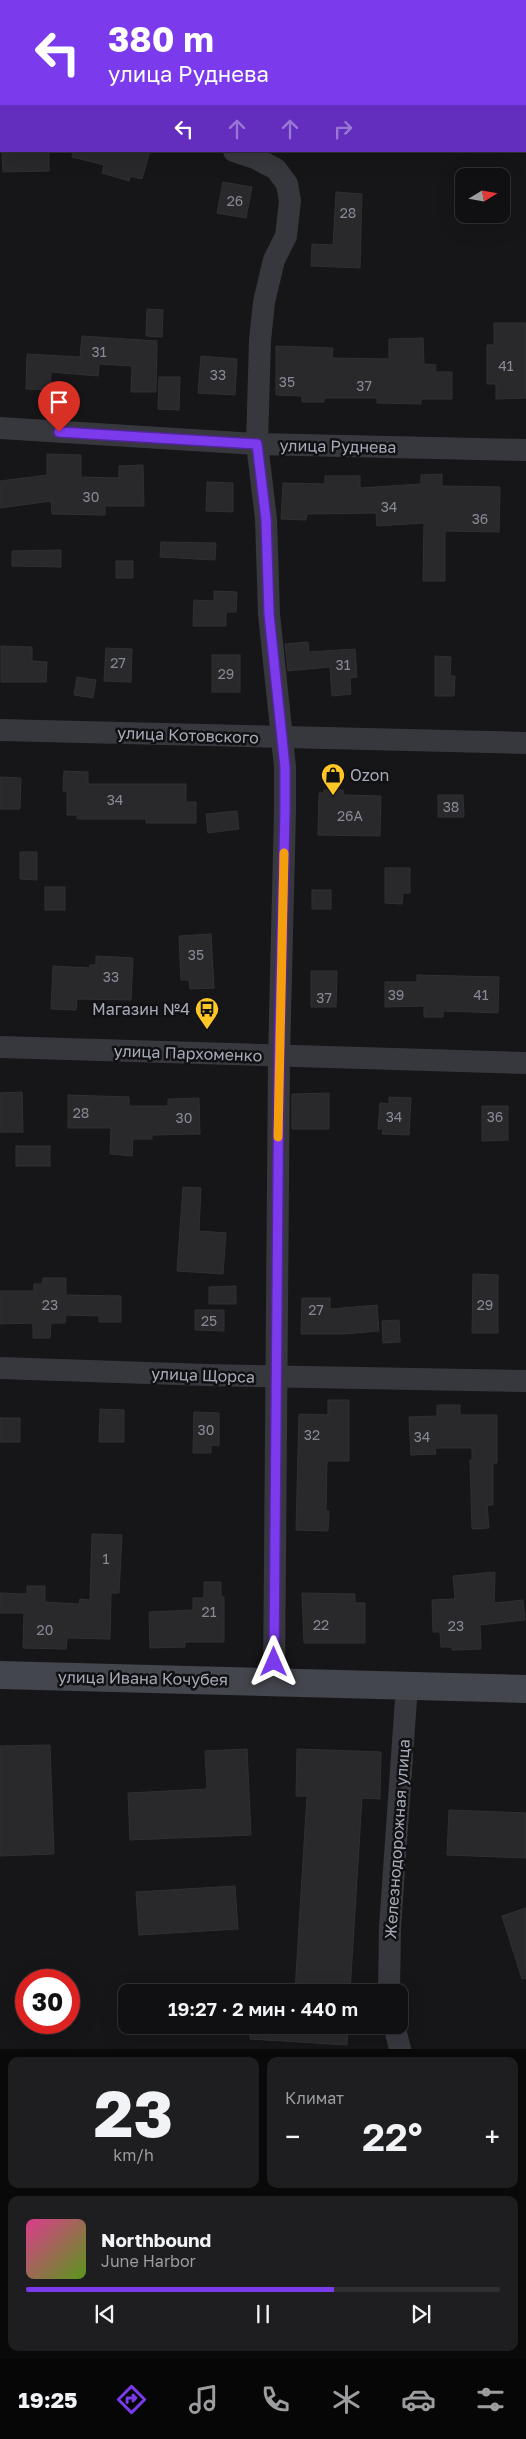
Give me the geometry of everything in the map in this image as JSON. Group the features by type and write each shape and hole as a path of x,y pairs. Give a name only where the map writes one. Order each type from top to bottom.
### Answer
{"street":[{"path":"237,152 255,158 276,169 287,184 290,201 288,229 269,275 260,340 257,444 264,502 269,614 281,737 285,812 279,1056 274,1682"},
{"name":"улица Руднева","path":"0,428 257,444 526,450"},
{"name":"улица Котовского","path":"0,730 526,743"},
{"name":"улица Пархоменко","path":"0,1047 526,1063"},
{"name":"улица Щорса","path":"0,1368 526,1381"},
{"name":"улица Ивана Кочубея","path":"0,1675 526,1689"},
{"name":"Железнодорожная улица","path":"389,1984 390,1927 407,1685"},
{"path":"396,2034 400,2049"}],"building":[{"path":"2,152 49,152 49,171 3,172"},
{"path":"73,152 150,152 142,179 130,176 129,181 102,173 104,165 72,157"},
{"path":"223,182 252,187 246,218 217,213"},
{"path":"336,192 362,194 360,268 311,266 312,244 333,245"},
{"path":"147,309 163,310 162,337 146,336"},
{"path":"494,323 526,323 526,398 496,399 496,384 487,384 487,345 494,345"},
{"path":"82,336 157,341 156,392 131,392 132,366 99,364 98,376 51,372 50,390 26,389 27,354 80,357"},
{"path":"423,338 424,364 436,365 435,372 452,372 452,399 421,399 421,404 377,403 377,398 324,398 324,402 302,402 302,396 276,395 276,346 333,348 332,358 389,359 389,339"},
{"path":"201,356 237,359 235,395 198,393"},
{"path":"159,377 180,377 179,410 158,409"},
{"path":"47,454 81,455 81,477 119,478 119,466 143,465 144,506 105,506 105,515 52,514 51,501 0,508 0,481 47,475"},
{"path":"442,474 442,486 500,487 499,532 445,531 445,581 423,581 424,523 377,526 376,513 307,514 306,520 281,519 283,483 325,484 325,476 360,476 360,488 421,484 421,475"},
{"path":"207,482 233,483 233,512 206,511"},
{"path":"161,542 216,543 215,560 160,557"},
{"path":"61,550 61,567 12,566 12,551"},
{"path":"116,561 133,561 133,578 116,578"},
{"path":"214,591 237,592 236,612 226,612 226,626 193,626 194,600 214,601"},
{"path":"308,642 309,652 355,649 357,677 350,678 351,694 332,696 330,667 288,671 285,644"},
{"path":"1,646 32,647 32,661 47,662 46,682 1,682"},
{"path":"106,648 132,649 131,682 104,681"},
{"path":"212,655 240,655 240,692 212,692"},
{"path":"435,656 451,657 450,676 455,676 454,696 435,696"},
{"path":"77,677 96,680 93,698 74,695"},
{"path":"64,771 88,772 88,784 186,784 186,802 196,802 196,823 146,823 146,819 77,819 77,815 67,815 67,791 63,791"},
{"path":"0,777 21,778 20,809 0,809"},
{"path":"324,790 343,790 344,795 381,796 380,836 318,835 319,793 324,793"},
{"path":"438,795 463,795 464,817 438,817"},
{"path":"237,811 239,829 208,833 206,814"},
{"path":"20,852 37,852 37,880 20,879"},
{"path":"385,868 410,868 410,893 403,893 402,904 385,903"},
{"path":"45,887 65,887 65,910 45,910"},
{"path":"312,890 331,890 331,909 312,909"},
{"path":"211,934 214,988 190,989 189,980 181,980 179,936"},
{"path":"96,956 133,958 131,1000 77,999 76,1010 51,1009 53,966 90,968 90,965 96,965"},
{"path":"311,971 337,971 336,1007 311,1007"},
{"path":"417,975 499,977 498,1013 443,1011 443,1017 424,1017 424,1006 385,1007 385,982 417,982"},
{"path":"22,1092 23,1132 0,1132 0,1093"},
{"path":"329,1093 329,1129 292,1129 292,1094"},
{"path":"68,1095 129,1097 129,1106 168,1106 168,1099 199,1098 200,1134 152,1135 152,1139 133,1139 132,1156 110,1154 111,1128 68,1128"},
{"path":"389,1097 411,1098 409,1135 382,1134 383,1129 378,1129 380,1103 389,1104"},
{"path":"482,1106 508,1106 508,1140 482,1141"},
{"path":"16,1146 50,1146 50,1166 16,1166"},
{"path":"183,1187 201,1188 199,1231 226,1233 223,1274 177,1271"},
{"path":"473,1274 498,1275 498,1333 472,1333"},
{"path":"43,1278 66,1278 66,1295 121,1296 121,1322 99,1322 99,1316 66,1315 65,1323 51,1323 50,1338 33,1338 33,1323 0,1324 0,1291 34,1291 34,1284 42,1284"},
{"path":"236,1286 236,1304 209,1304 209,1287"},
{"path":"302,1298 330,1298 330,1309 377,1305 379,1331 344,1334 301,1334"},
{"path":"195,1310 224,1310 224,1331 195,1330"},
{"path":"399,1320 400,1342 383,1343 382,1321"},
{"path":"328,1400 349,1400 349,1461 327,1461 326,1511 329,1511 328,1531 296,1530 299,1414 328,1415"},
{"path":"437,1405 460,1405 460,1415 497,1415 497,1463 493,1463 493,1505 487,1505 489,1528 472,1529 470,1460 472,1460 472,1448 435,1448 436,1454 411,1455 409,1417 437,1416"},
{"path":"100,1409 124,1410 124,1442 99,1442"},
{"path":"194,1412 219,1413 219,1446 211,1445 211,1453 193,1453"},
{"path":"0,1418 20,1418 20,1442 0,1442"},
{"path":"92,1534 122,1535 119,1593 111,1593 110,1639 67,1638 66,1649 23,1648 24,1613 0,1613 0,1593 27,1594 27,1586 45,1586 45,1602 79,1604 80,1599 90,1600"},
{"path":"495,1572 494,1603 523,1600 525,1620 480,1625 481,1649 452,1650 452,1647 441,1647 440,1632 433,1632 432,1600 455,1599 453,1576"},
{"path":"204,1582 221,1582 221,1597 224,1597 224,1642 185,1642 185,1647 150,1648 149,1612 193,1610 193,1598 204,1598"},
{"path":"302,1593 355,1594 355,1603 365,1603 365,1643 304,1643"},
{"path":"50,1745 54,1854 0,1856 0,1746"},
{"path":"247,1749 251,1835 130,1840 128,1793 207,1789 205,1751"},
{"path":"297,1749 381,1752 380,1799 362,1798 350,1984 295,1984 307,1796 296,1796"},
{"path":"449,1810 526,1813 526,1858 447,1855"},
{"path":"235,1886 238,1929 139,1935 136,1892"},
{"path":"526,1908 526,1978 522,1979 502,1916"},
{"path":"250,2034 348,2034 347,2045 250,2039"}],"slow traffic":[{"path":"278,1137 284,853"}],"place":[{"name":"Ozon","path":"333,796"},
{"name":"Магазин №4","path":"207,1030"}],"route":[{"path":"59,432 257,444 266,519 272,652 285,767 279,1056 274,1662"}]}
